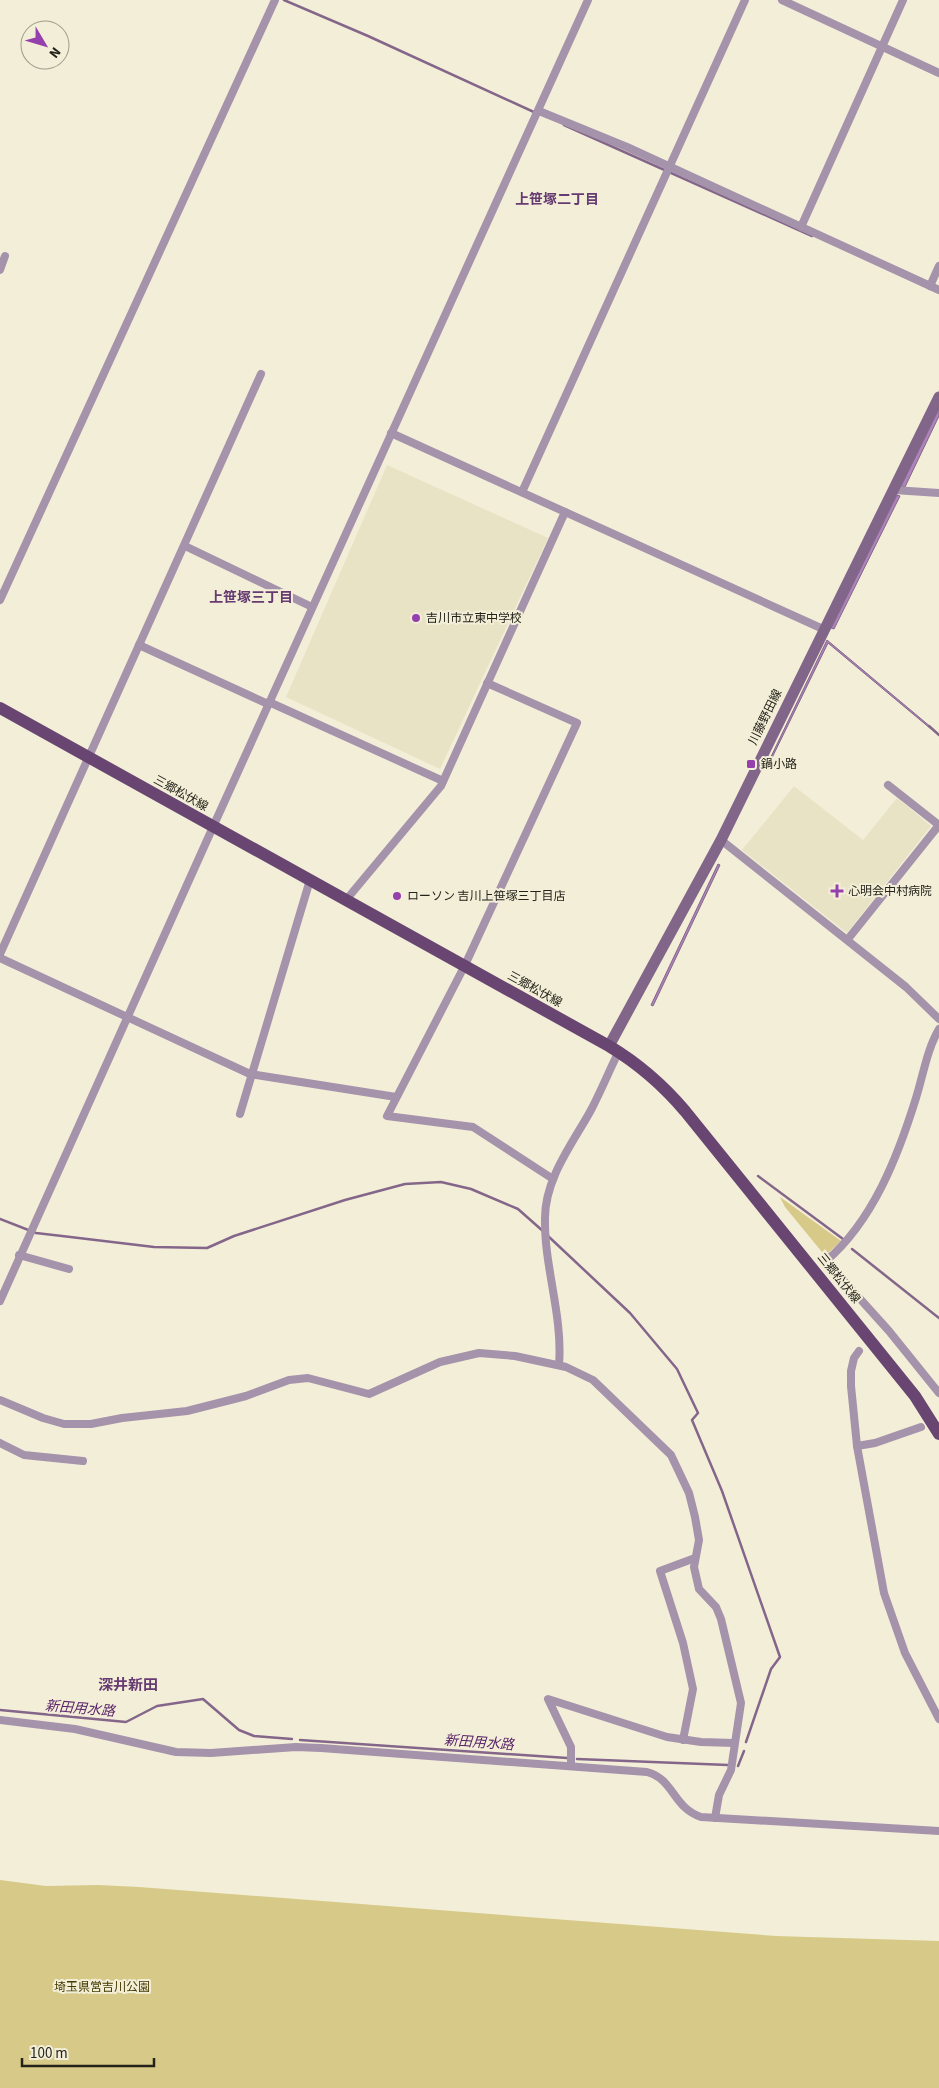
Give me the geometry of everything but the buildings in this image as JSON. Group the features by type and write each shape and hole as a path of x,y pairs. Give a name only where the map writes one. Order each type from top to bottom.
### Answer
{"main road":[{"name":"川藤野田線","path":"614,1049 721,840 823,629 939,397"},
{"name":"三郷松伏線","path":"0,708 614,1049 654,1078 685,1111 910,1389 939,1434"}],"street":[{"path":"0,600 274,0"},
{"path":"0,1301 268,703 588,0"},
{"path":"522,492 671,167 745,0"},
{"path":"782,0 939,73"},
{"path":"801,227 903,0"},
{"path":"539,111 671,167 939,290"},
{"path":"0,270 5,256"},
{"path":"930,286 939,266"},
{"path":"0,954 87,756 185,546 261,374"},
{"path":"391,433 823,629"},
{"path":"894,490 939,493"},
{"path":"346,900 444,781 566,512"},
{"path":"185,546 312,607"},
{"path":"139,645 444,781"},
{"path":"487,683 577,723 465,965 387,1116 473,1127 553,1179"},
{"path":"848,939 939,825 888,785"},
{"path":"721,840 848,939 906,987 939,1019"},
{"path":"240,1114 250,1074 310,880"},
{"path":"0,958 250,1074 396,1098"},
{"path":"939,1029 935,1036 903,1141 893,1165 851,1236 826,1261 889,1331 939,1393"},
{"path":"558,1365 559,1326 546,1239 545,1217 547,1197 553,1179 592,1108 614,1049"},
{"path":"19,1255 68,1269"},
{"path":"859,1351 854,1358 851,1371 857,1446 884,1594 905,1653 939,1720"},
{"path":"0,1400 42,1418 64,1424 91,1424 187,1410 246,1396 289,1380 308,1378 370,1394 440,1362 479,1353 515,1356 558,1365 570,1368 593,1380 672,1455 689,1493 699,1540 694,1567 699,1589 716,1607 721,1619 740,1697 740,1713 731,1770 719,1795 715,1818"},
{"path":"857,1446 875,1443 921,1427"},
{"path":"0,1443 24,1455 83,1461"},
{"path":"683,1740 693,1689 683,1643 660,1570 695,1558"},
{"path":"571,1766 571,1746 548,1699 667,1737 683,1740 734,1743"},
{"path":"0,1720 75,1729 176,1752 211,1754 296,1747 571,1766 654,1774 666,1783 679,1804 690,1814 715,1818 939,1831"}],"shaded area":[{"path":"939,408 939,416 905,487 901,486"},
{"name":"吉川市立東中学校","path":"387,465 548,538 440,769 286,697"},
{"path":"897,495 900,496 834,629 831,628"},
{"path":"827,640 932,728 828,643 768,766 767,765"},
{"name":"心明会中村病院","path":"794,786 863,840 897,798 931,826 847,933 742,850"},
{"path":"718,864 720,865 653,1006 651,1005"}],"green space":[{"path":"780,1197 841,1241 828,1253 825,1249 822,1252 785,1207"},
{"name":"埼玉県営吉川公園","path":"0,1880 46,1886 98,1885 139,1887 776,1936 939,1941 939,2088 0,2088"}],"waterway":[{"path":"284,0 368,36 536,113"},
{"path":"564,125 812,236"},
{"path":"929,726 939,735"},
{"path":"758,1176 843,1239"},
{"path":"0,1219 36,1233 154,1247 207,1248 234,1236 345,1200 405,1184 441,1182 471,1189 518,1209 544,1232"},
{"path":"548,1236 630,1313 677,1369 698,1413 692,1420 722,1491 780,1657 771,1669 746,1742"},
{"path":"852,1249 939,1318"},
{"name":"新田用水路","path":"0,1710 126,1722 157,1706 203,1699 239,1730 254,1736 292,1739"},
{"name":"新田用水路","path":"300,1740 567,1758"},
{"path":"738,1766 744,1751"},
{"name":"新田用水路","path":"577,1759 728,1765"}],"place":[{"name":"吉川市立東中学校","path":"416,618"},
{"name":"鍋小路","path":"751,764"},
{"name":"心明会中村病院","path":"837,891"},
{"name":"ローソン 吉川上笹塚三丁目店","path":"397,896"}],"district":[{"name":"上笹塚二丁目","path":"557,199"},
{"name":"上笹塚三丁目","path":"251,597"},
{"name":"深井新田","path":"128,1685"}]}
